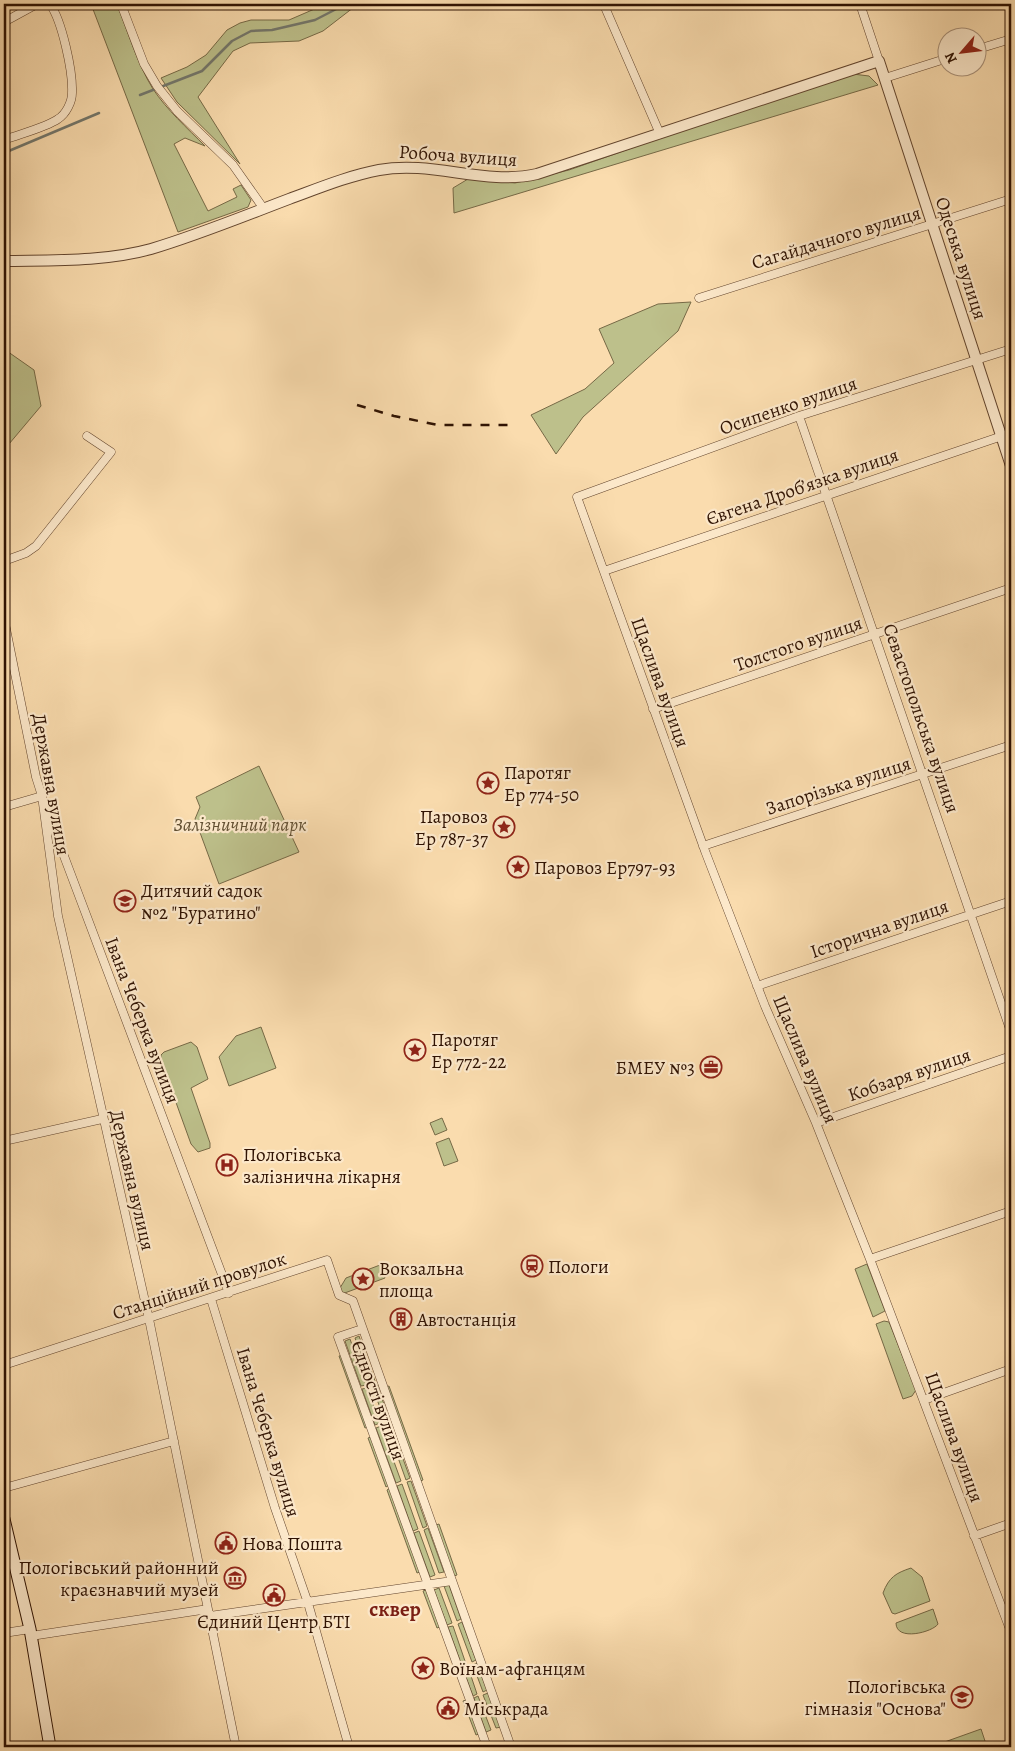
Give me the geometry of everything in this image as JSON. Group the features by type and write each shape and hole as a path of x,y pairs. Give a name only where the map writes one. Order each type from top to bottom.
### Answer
{"main road":[{"path":"4,1519 30,1633 50,1747"}],"street":[{"path":"4,22 36,4"},
{"path":"4,140 58,119 67,110 72,94 66,49 56,13 50,4"},
{"path":"121,4 152,79 176,111 233,165 264,209"},
{"path":"606,4 604,5 660,134"},
{"path":"860,4 879,61"},
{"path":"988,46 1011,39"},
{"name":"Робоча вулиця","path":"4,261 85,258 149,249 348,178 399,167 431,167 501,178 528,176 565,167 879,61"},
{"name":"Одеська вулиця","path":"879,61 976,360 1006,435 1011,466"},
{"path":"885,78 938,61"},
{"name":"Сагайдачного вулиця","path":"699,298 1011,199"},
{"name":"Осипенко вулиця","path":"576,497 799,416 1011,349"},
{"name":"Севастопольська вулиця","path":"799,416 876,634 1011,1032"},
{"name":"Євгена Дроб’язка вулиця","path":"604,571 1006,435"},
{"path":"4,561 26,553 36,546 111,452 87,436"},
{"name":"Щаслива вулиця","path":"576,497 703,846 757,986 816,1123 870,1259 974,1536 1008,1615 1011,1632"},
{"name":"Толстого вулиця","path":"653,709 1011,588"},
{"name":"Державна вулиця","path":"4,619 36,777 42,796 56,907 102,1119 149,1319 236,1747"},
{"name":"Запорізька вулиця","path":"703,846 1011,745"},
{"path":"4,807 42,796"},
{"name":"Івана Чеберка вулиця","path":"42,796 229,1293"},
{"name":"Історична вулиця","path":"757,986 1011,901"},
{"name":"Кобзаря вулиця","path":"816,1123 1011,1056"},
{"path":"4,1141 102,1119"},
{"path":"870,1259 1011,1212"},
{"name":"Станційний провулок","path":"4,1365 327,1260 339,1295 343,1299 353,1301 362,1329"},
{"name":"Івана Чеберка вулиця","path":"211,1299 277,1515 308,1603 350,1747"},
{"name":"Єдності вулиця","path":"487,1747 338,1337 362,1329 511,1747"},
{"path":"924,1400 1011,1369"},
{"path":"4,1488 174,1441"},
{"path":"974,1536 1011,1523"},
{"path":"4,1633 30,1633 209,1612 308,1603 452,1581"}],"green space":[{"path":"91,4 117,4 137,58 153,89 171,112 205,146 185,138 174,144 208,211 237,197 233,189 241,185 251,200 248,207 178,232"},
{"path":"326,4 358,4 323,31 299,41 250,43 233,51 198,97 240,164 177,102 161,78 187,67 206,55 227,30 240,23 251,20 289,20"},
{"path":"853,74 869,76 878,85 454,213 453,188 468,179 515,183 569,170 837,76"},
{"path":"691,302 678,331 583,417 556,454 531,415 585,389 614,363 599,329 658,304"},
{"path":"4,349 34,370 41,406 9,444 4,444"},
{"name":"Залізничний парк","path":"259,766 299,852 219,884 195,819 200,807 196,797"},
{"path":"261,1027 276,1068 229,1086 219,1057 236,1036"},
{"path":"191,1042 197,1047 208,1079 191,1088 210,1143 210,1148 198,1152 191,1144 161,1061 161,1055 164,1052"},
{"path":"442,1118 447,1130 435,1135 430,1123"},
{"path":"449,1138 458,1161 444,1166 436,1143"},
{"path":"867,1264 885,1311 873,1317 855,1269"},
{"path":"380,1265 385,1278 342,1294 340,1288 346,1278"},
{"path":"884,1321 889,1322 916,1390 912,1396 903,1399 876,1324"},
{"path":"359,1336 375,1381 371,1383 355,1338"},
{"path":"350,1339 366,1385 361,1386 345,1341"},
{"path":"342,1355 368,1427 365,1428 339,1356"},
{"path":"377,1384 389,1419 385,1421 372,1386"},
{"path":"389,1386 423,1480 420,1481 386,1387"},
{"path":"367,1388 380,1423 375,1425 362,1389"},
{"path":"390,1423 410,1478 406,1480 386,1424"},
{"path":"381,1426 401,1481 396,1483 376,1428"},
{"path":"371,1437 389,1485 386,1487 368,1438"},
{"path":"411,1481 427,1526 423,1528 407,1482"},
{"path":"402,1484 418,1529 413,1531 397,1486"},
{"path":"390,1488 420,1572 417,1573 387,1490"},
{"path":"439,1524 457,1575 454,1576 436,1525"},
{"path":"428,1528 444,1572 439,1573 424,1530"},
{"path":"419,1531 435,1575 430,1577 414,1533"},
{"path":"911,1568 922,1577 930,1601 895,1614 892,1613 883,1593 894,1576"},
{"path":"449,1585 461,1619 457,1621 444,1586"},
{"path":"439,1588 452,1623 447,1625 434,1590"},
{"path":"426,1590 440,1627 437,1628 423,1591"},
{"path":"933,1609 938,1624 935,1627 915,1634 908,1634 898,1629 896,1623"},
{"path":"462,1622 476,1660 472,1662 458,1624"},
{"path":"453,1626 466,1664 462,1666 448,1627"},
{"path":"477,1663 487,1690 483,1692 473,1665"},
{"path":"468,1667 477,1694 473,1696 463,1669"},
{"path":"488,1693 501,1727 496,1728 483,1695"},
{"path":"478,1696 491,1730 486,1732 474,1698"},
{"path":"466,1700 479,1734 476,1735 463,1701"},
{"path":"981,1729 987,1747 940,1747 939,1744"}],"waterway":[{"path":"140,95 202,71 232,41 251,31 272,30 315,20 346,4"},
{"path":"4,153 99,113"}],"railway":[{"path":"357,405 394,416 438,425 515,425"}],"place":[{"name":"Паротяг Ер 774-50","path":"488,783"},
{"name":"Паровоз Ер 787-37","path":"504,827"},
{"name":"Паровоз Ер797-93","path":"518,867"},
{"name":"Дитячий садок №2 \"Буратино\"","path":"125,901"},
{"name":"Паротяг Ер 772-22","path":"415,1050"},
{"name":"БМЕУ №3","path":"711,1067"},
{"name":"Пологівська залізнична лікарня","path":"227,1165"},
{"name":"Пологи","path":"532,1266"},
{"name":"Вокзальна площа","path":"363,1279"},
{"name":"Автостанція","path":"401,1319"},
{"name":"Нова Пошта","path":"226,1543"},
{"name":"Пологівський районний краєзнавчий музей","path":"235,1578"},
{"name":"Єдиний Центр БТІ","path":"274,1595"},
{"name":"Воїнам-афганцям","path":"423,1668"},
{"name":"Пологівська гімназія \"Основа\"","path":"962,1697"},
{"name":"Міськрада","path":"448,1708"}],"district":[{"name":"сквер","path":"395,1609"}]}
